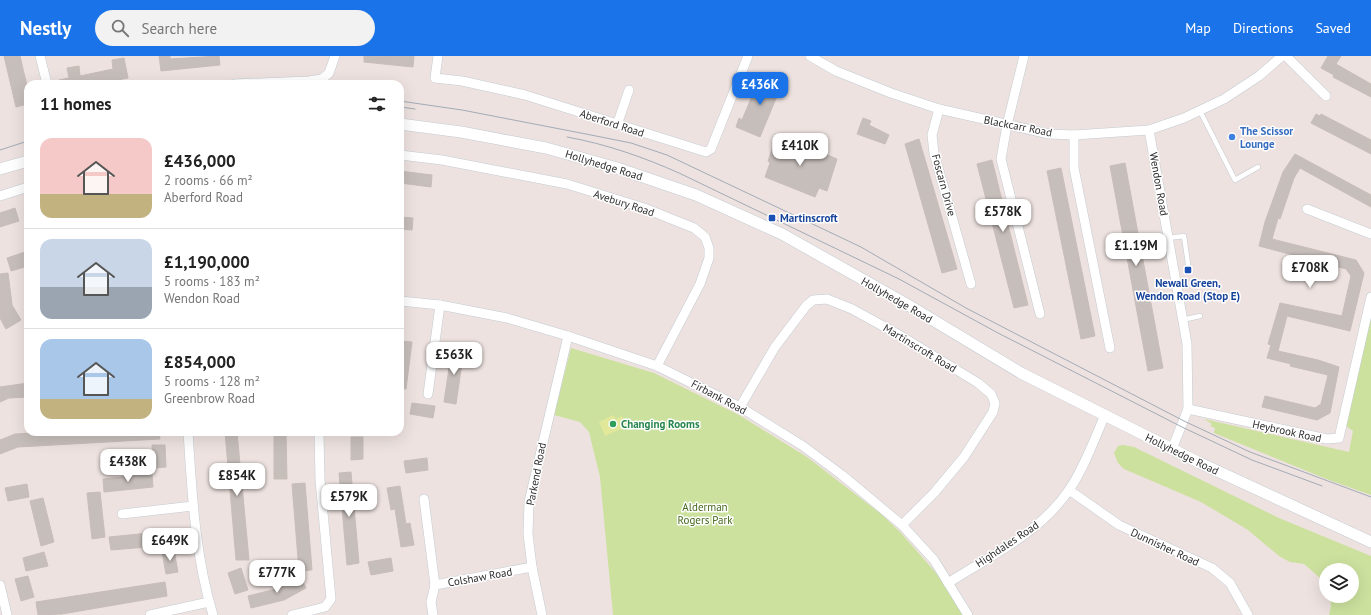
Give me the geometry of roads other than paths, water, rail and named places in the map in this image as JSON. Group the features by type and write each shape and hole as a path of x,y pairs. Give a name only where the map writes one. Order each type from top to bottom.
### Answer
{"street":[{"path":"40,56 46,80"},
{"path":"316,80 322,79 330,73 335,56"},
{"name":"Aberford Road","path":"438,56 435,78 462,81 523,95 710,154 748,56"},
{"path":"1024,56 1007,125 1001,158 1040,314"},
{"name":"Blackcarr Road","path":"815,57 836,71 891,93 940,109 1049,134 1074,135 1149,130 1200,111 1224,99 1259,76 1282,56"},
{"path":"1286,56 1326,96"},
{"path":"617,125 629,90"},
{"name":"Foscarn Drive","path":"940,109 932,135 934,153 971,284"},
{"name":"Hollyhedge Road","path":"404,125 461,132 546,148 617,168 696,195 782,234 901,301 1021,373 1172,450 1371,542"},
{"name":"Wendon Road","path":"1149,130 1182,320 1188,364 1188,409 1172,450"},
{"path":"1074,135 1074,168 1110,348"},
{"name":"Avebury Road","path":"404,155 457,162 566,184 644,208 694,228 705,237 709,248 709,258 700,284 657,366"},
{"path":"0,169 24,162"},
{"path":"0,196 24,188"},
{"path":"1307,209 1371,234"},
{"name":"Heybrook Road","path":"1188,409 1327,439 1339,438 1371,297"},
{"name":"Martinscroft Road","path":"740,407 775,347 806,306 813,300 827,299 852,309 901,336 978,383 991,394 995,403 992,412 959,463 934,493 902,525"},
{"name":"Firbank Road","path":"404,301 440,305 507,318 568,336 657,366 740,407 803,446 842,475 902,525 934,560 968,615"},
{"path":"428,394 440,305"},
{"name":"Parkend Road","path":"542,615 532,567 528,534 529,502 568,336"},
{"name":"Highdales Road","path":"948,583 1026,534 1048,516 1069,490 1088,455 1105,415"},
{"path":"188,436 193,506 209,602 213,615"},
{"path":"292,615 326,611 331,599 320,480 319,436"},
{"name":"Dunnisher Road","path":"1069,490 1119,525 1212,568 1230,583 1248,615"},
{"path":"424,499 435,585"},
{"path":"122,514 193,506"},
{"name":"Colshaw Road","path":"433,615 431,602 435,585 532,567"},
{"path":"0,585 7,615"},
{"path":"150,615 209,602"}],"lane":[{"path":"1200,111 1235,180 1258,167"},
{"path":"1168,238 1184,236 1188,264"},
{"path":"1182,320 1200,316"}],"tram line":[{"path":"404,102 462,110 631,143 667,155 861,247 966,308 1184,421 1250,452 1371,497"},
{"path":"404,108 415,109"},
{"path":"567,137 596,143 679,173 899,279 998,333 1182,427 1252,460 1322,486"},
{"path":"0,150 24,142"}],"place":[{"name":"The Scissor Lounge","path":"1232,137"},
{"name":"Martinscroft","path":"772,218"},
{"name":"Newall Green, Wendon Road (Stop E)","path":"1188,270"},
{"name":"Changing Rooms","path":"613,424"}],"park label":[{"name":"Alderman Rogers Park","path":"705,513"}]}
